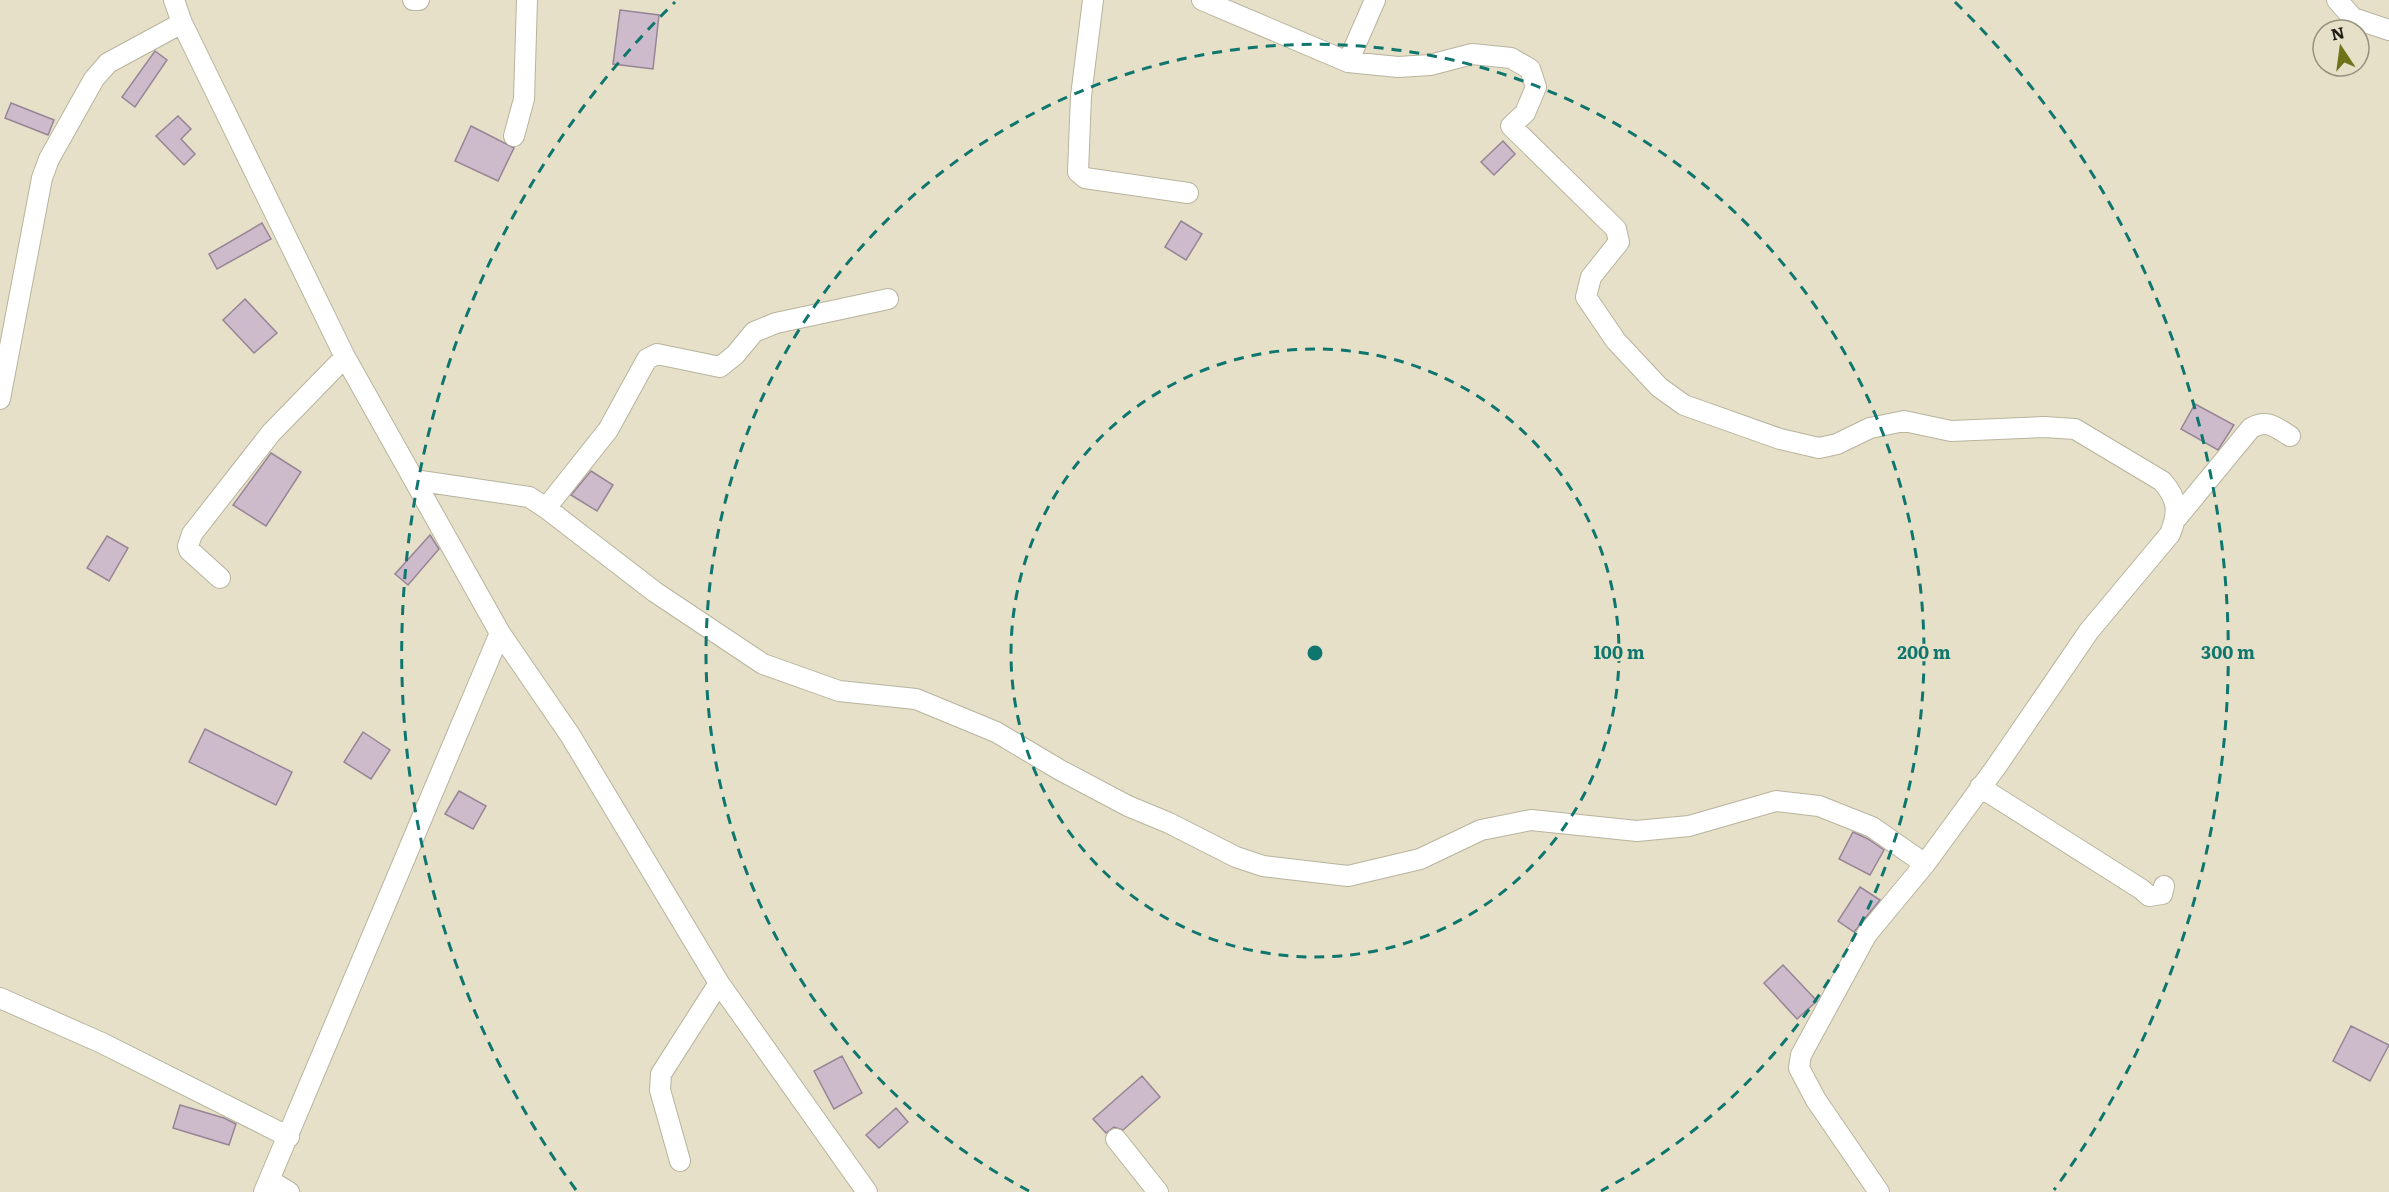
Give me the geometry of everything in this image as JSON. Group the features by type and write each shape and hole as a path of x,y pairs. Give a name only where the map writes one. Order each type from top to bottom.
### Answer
{"street":[{"path":"174,0 182,22 345,357 500,633 570,735 718,983 867,1192"},
{"path":"413,0 419,0"},
{"path":"514,136 524,99 527,0"},
{"path":"1093,0 1082,96 1078,172 1085,178 1188,193"},
{"path":"1202,0 1348,62 1398,67 1430,65 1472,54 1511,58 1530,69 1536,87 1525,113 1511,126 1616,229 1619,242 1591,277 1586,297 1616,341 1659,387 1684,405 1780,439 1819,448 1837,444 1870,428 1904,421 1951,431 2044,427 2075,429 2162,481 2174,497 2176,519"},
{"path":"1348,62 1375,0"},
{"path":"2337,0 2353,18 2389,30"},
{"path":"0,399 42,178 49,159 100,71 108,63 182,22"},
{"path":"546,508 608,430 647,359 657,354 720,367 735,355 754,332 776,323 888,299"},
{"path":"220,578 189,550 192,534 271,433 345,357"},
{"path":"1879,1192 1816,1100 1799,1068 1802,1055 1867,934 1925,864 2089,631 2170,534 2176,519 2251,428 2260,423 2269,424 2290,436"},
{"path":"414,480 529,497 655,592 763,664 839,691 916,699 996,732 1060,770 1128,806 1169,823 1236,857 1263,866 1348,876 1420,859 1481,830 1531,820 1637,831 1689,826 1776,801 1819,806 1872,827 1925,864"},
{"path":"289,1192 267,1186 500,633"},
{"path":"1980,787 2149,896 2162,894 2164,886"},
{"path":"680,1161 660,1090 661,1074 718,983"},
{"path":"0,998 102,1043 289,1137"},
{"path":"1116,1139 1158,1192"}],"building":[{"path":"620,10 659,15 653,69 613,64"},
{"path":"155,51 167,60 135,107 122,97"},
{"path":"11,103 54,120 48,135 5,118"},
{"path":"178,116 191,129 181,139 195,154 184,165 156,136"},
{"path":"471,126 514,148 498,181 455,161"},
{"path":"1503,141 1515,154 1494,175 1481,162"},
{"path":"1181,221 1202,234 1186,260 1165,247"},
{"path":"262,223 271,239 217,269 209,254"},
{"path":"245,299 277,333 254,353 223,320"},
{"path":"2195,404 2234,425 2218,450 2181,429"},
{"path":"271,453 301,472 266,526 233,505"},
{"path":"591,471 613,485 597,511 571,495"},
{"path":"430,535 439,549 408,585 395,574"},
{"path":"107,536 128,548 109,581 87,568"},
{"path":"205,729 292,772 276,805 189,762"},
{"path":"363,732 390,750 371,779 344,762"},
{"path":"459,791 486,806 473,829 445,814"},
{"path":"1853,832 1884,850 1870,875 1839,859"},
{"path":"1860,887 1880,900 1854,932 1838,921"},
{"path":"1783,965 1817,1001 1797,1019 1764,983"},
{"path":"2351,1026 2389,1045 2370,1081 2333,1061"},
{"path":"842,1056 862,1093 834,1109 814,1071"},
{"path":"1142,1076 1160,1097 1123,1130 1114,1127 1106,1133 1093,1119"},
{"path":"180,1105 224,1118 236,1124 229,1145 173,1128"},
{"path":"896,1108 908,1122 879,1148 866,1135"}]}
